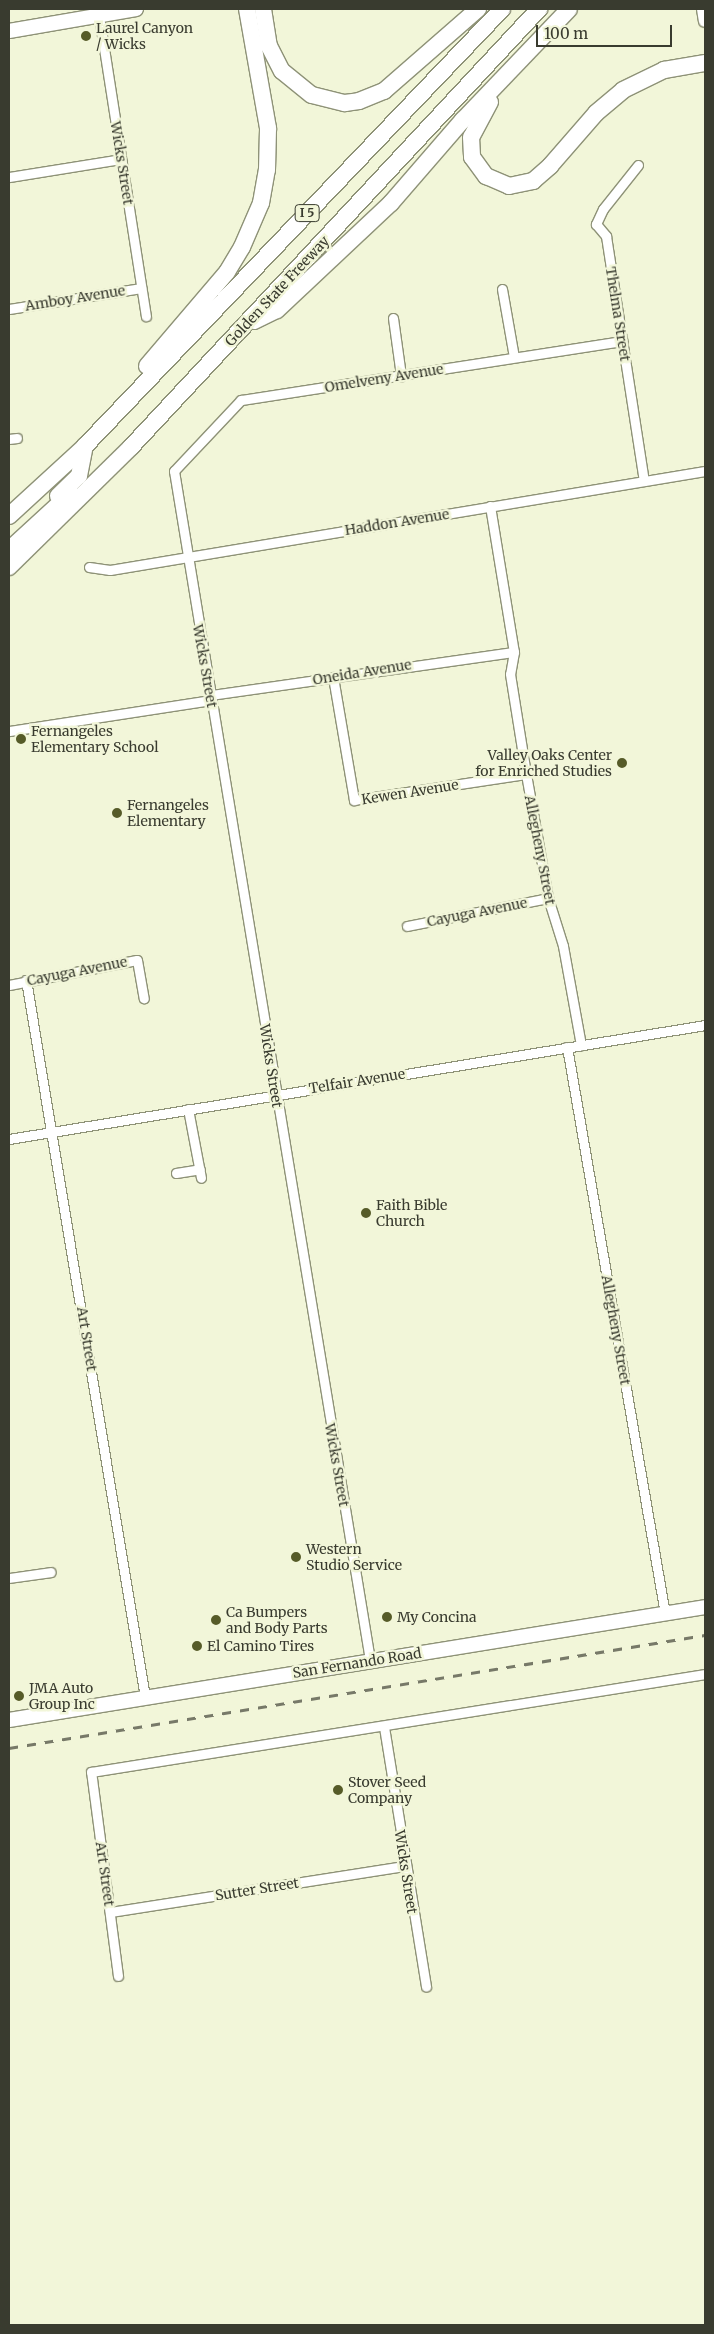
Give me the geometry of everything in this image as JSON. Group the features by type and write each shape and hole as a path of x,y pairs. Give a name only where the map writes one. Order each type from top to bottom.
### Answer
{"highway":[{"path":"113,417 124,392 227,272 242,247 260,203 268,170 268,128 247,9"},
{"path":"263,9 269,46 282,72 312,95 345,103 359,101 384,91 478,9"},
{"name":"I 5","path":"9,516 85,446 502,9"},
{"name":"Golden State Freeway","path":"9,567 131,447 539,9"},
{"path":"245,326 276,310 349,244 569,9"},
{"path":"514,68 479,118 471,137 472,157 486,176 509,186 533,181 550,166 596,113 623,90 664,70 705,63"},
{"path":"9,542 79,476 85,446"},
{"path":"9,550 106,458 131,447"}],"main road":[{"path":"9,31 98,12 136,9"},
{"path":"703,9 705,21"},
{"name":"San Fernando Road","path":"9,1720 705,1607"}],"street":[{"name":"Wicks Street","path":"98,12 146,316"},
{"path":"9,177 121,159"},
{"name":"Thelma Street","path":"638,165 603,209 596,224 606,236 644,481"},
{"name":"Amboy Avenue","path":"9,309 141,288"},
{"path":"502,289 514,357"},
{"path":"393,318 401,376"},
{"name":"Omelveny Avenue","path":"174,471 241,400 622,341"},
{"name":"Wicks Street","path":"174,471 186,557 370,1660"},
{"name":"Haddon Avenue","path":"89,567 110,570 705,471"},
{"name":"Allegheny Street","path":"490,506 514,652 510,674 526,774 548,898 563,946 581,1045"},
{"name":"Oneida Avenue","path":"9,731 333,677 514,652"},
{"name":"Kewen Avenue","path":"333,677 354,800 526,774"},
{"name":"Cayuga Avenue","path":"407,926 548,898"},
{"name":"Cayuga Avenue","path":"9,985 26,980 137,960 144,998"},
{"name":"Art Street","path":"26,980 53,1131 146,1698"},
{"name":"Telfair Avenue","path":"9,1139 705,1024"},
{"name":"Allegheny Street","path":"567,1047 664,1614"},
{"path":"176,1173 200,1173 188,1109"},
{"path":"9,1578 51,1572"},
{"path":"384,1726 705,1674"},
{"name":"Wicks Street","path":"384,1726 404,1866 426,1987"},
{"name":"Art Street","path":"118,1976 91,1772 384,1726"},
{"name":"Sutter Street","path":"110,1912 404,1866"}],"railway":[{"path":"9,1748 705,1635"}],"place":[{"name":"Laurel Canyon / Wicks","path":"86,36"},
{"name":"Fernangeles Elementary School","path":"21,739"},
{"name":"Valley Oaks Center for Enriched Studies","path":"622,763"},
{"name":"Fernangeles Elementary","path":"117,813"},
{"name":"Faith Bible Church","path":"366,1213"},
{"name":"Western Studio Service","path":"296,1557"},
{"name":"My Concina","path":"387,1617"},
{"name":"Ca Bumpers and Body Parts","path":"216,1620"},
{"name":"El Camino Tires","path":"197,1646"},
{"name":"JMA Auto Group Inc","path":"19,1696"},
{"name":"Stover Seed Company","path":"338,1790"}]}
